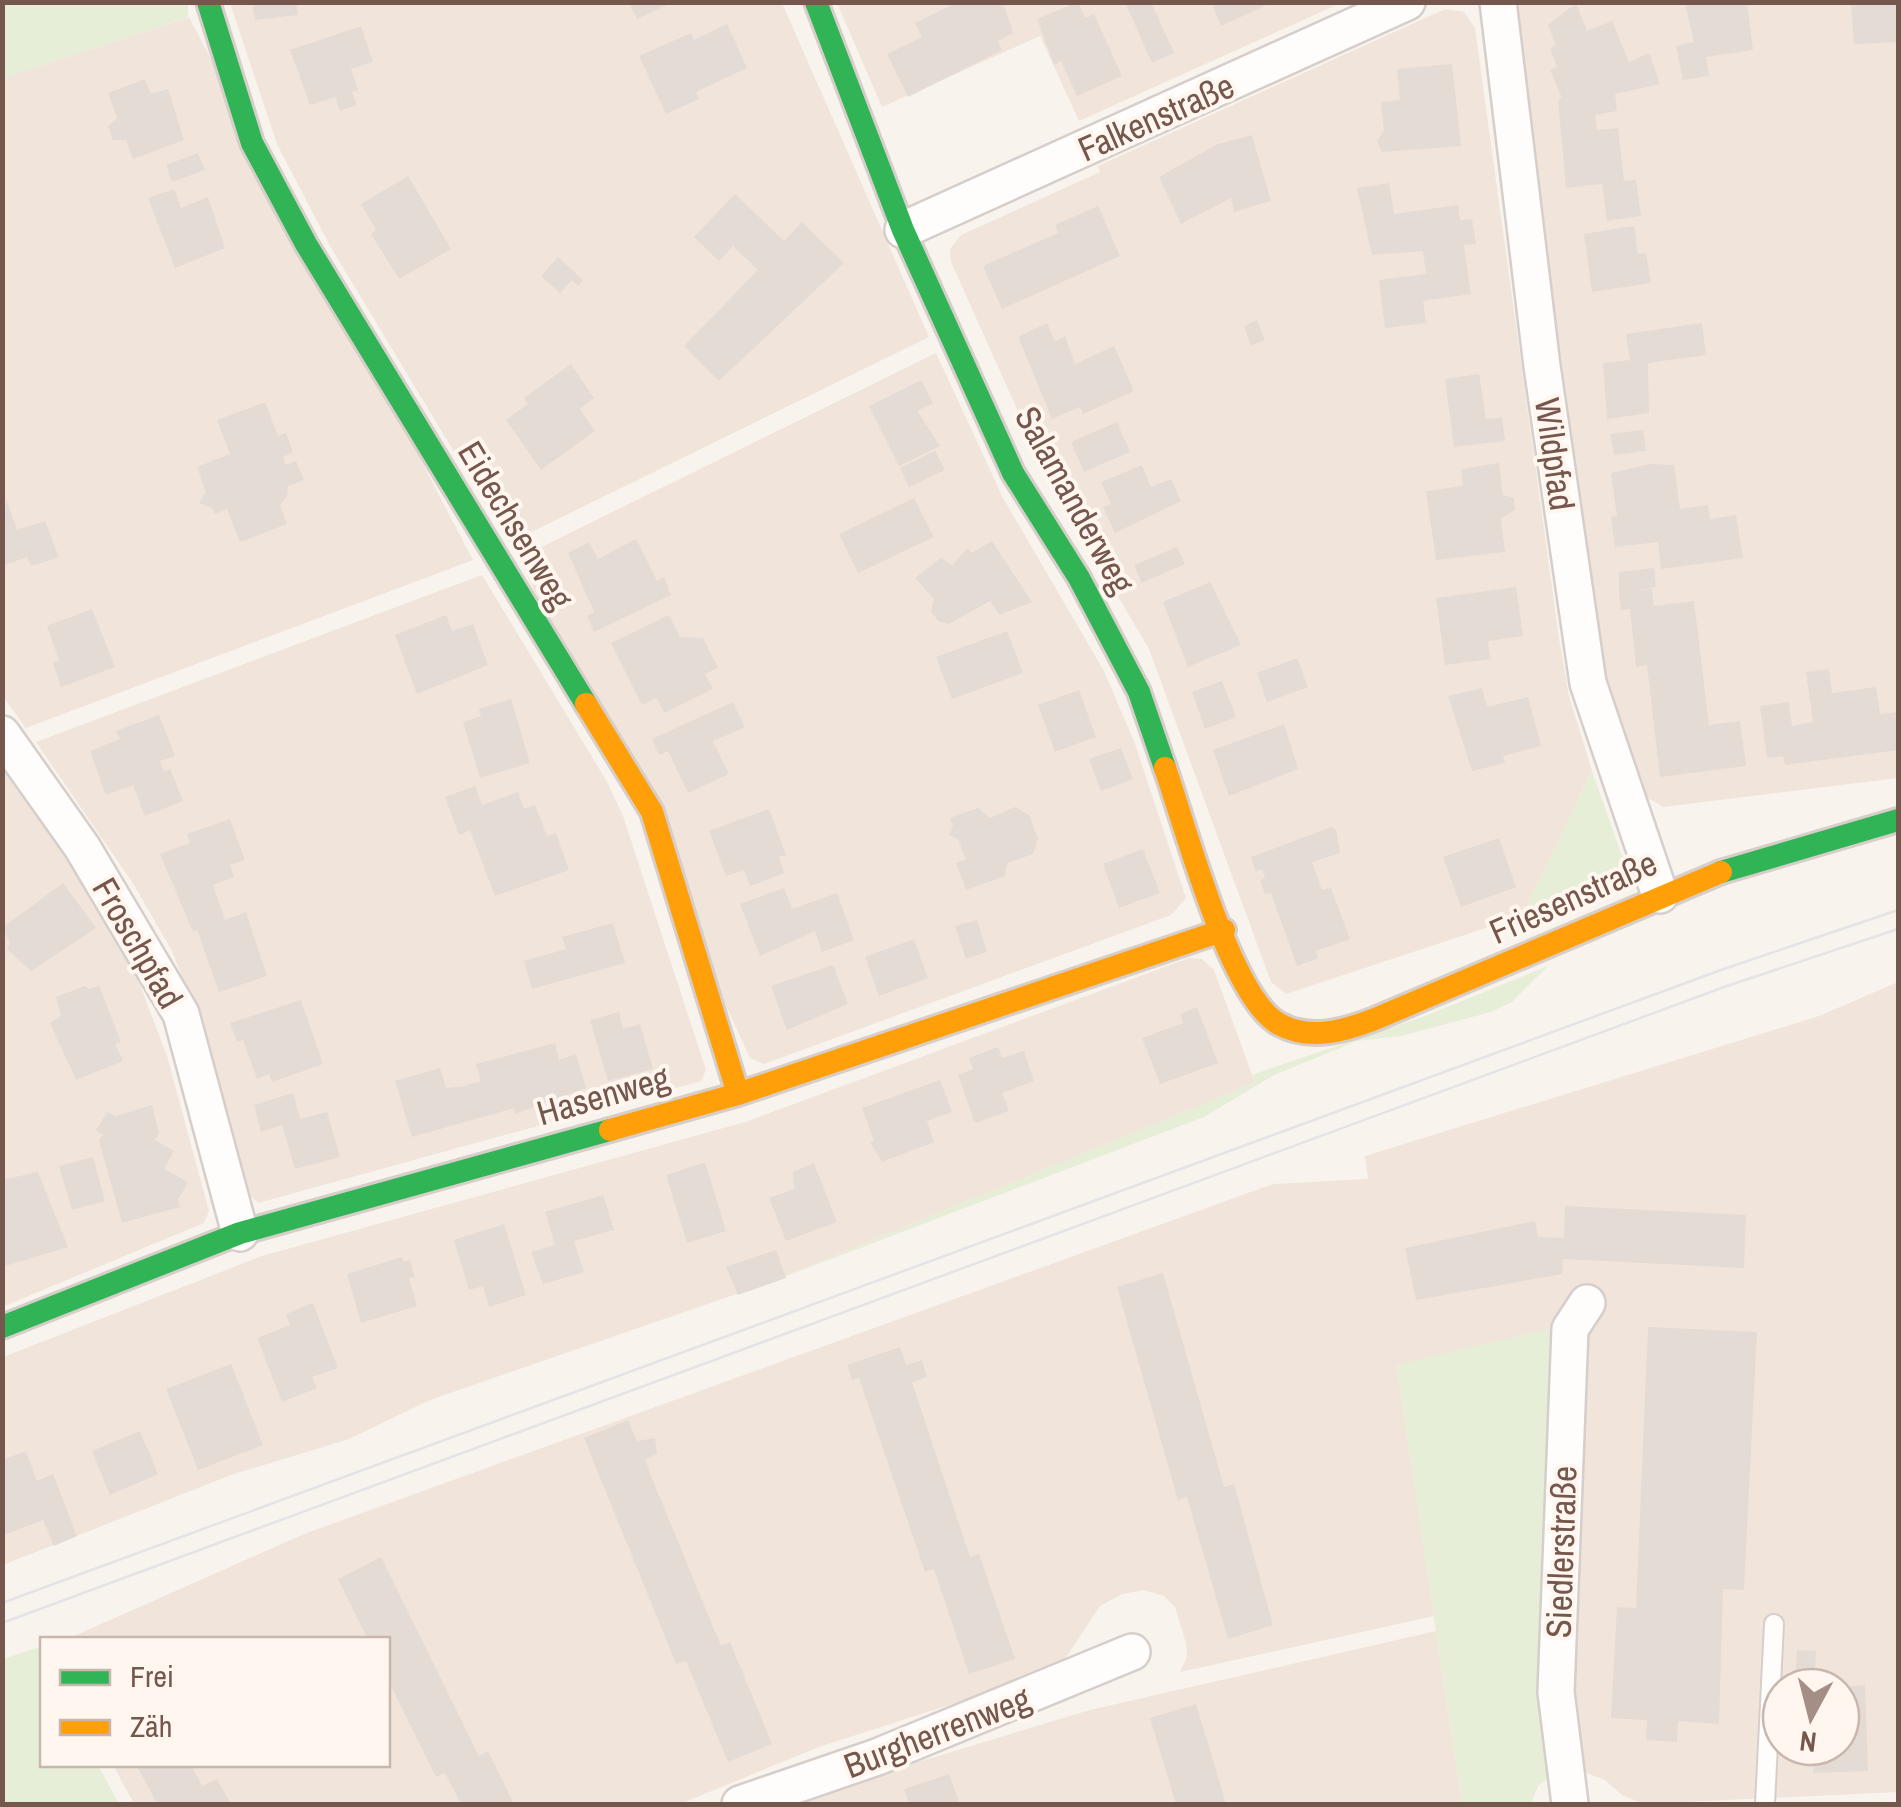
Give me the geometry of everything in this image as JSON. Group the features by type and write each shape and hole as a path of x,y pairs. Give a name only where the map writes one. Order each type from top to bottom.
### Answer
{"street":[{"name":"Eidechsenweg","path":"208,2 252,143 306,244 652,812 738,1094"},
{"name":"Salamanderweg","path":"816,2 903,230 1013,473 1079,578 1139,692 1239,978 1254,1007 1277,1024"},
{"name":"Falkenstraße","path":"903,230 1407,2"},
{"name":"Wildpfad","path":"1498,2 1542,366 1588,683 1660,895"},
{"name":"Froschpfad","path":"2,734 82,847 181,1014 240,1233"},
{"name":"Friesenstraße","path":"1277,1024 1306,1033 1342,1031 1508,964 1660,895 1848,830 1898,820"},
{"name":"Hasenweg","path":"2,1328 240,1233 738,1094 1224,930"},
{"name":"Siedlerstraße","path":"1570,1804 1556,1692 1570,1329 1586,1303"},
{"name":"Burgherrenweg","path":"740,1804 878,1757 1132,1652"}],"lane":[{"path":"1765,1804 1774,1624"}],"shaded area":[{"path":"230,3 782,3 929,337 509,543 330,246 277,144"},
{"path":"837,3 1341,3 1079,121 1040,36 882,107"},
{"path":"1514,3 1898,3 1898,778 1663,807 1645,796 1608,688 1598,634"},
{"path":"1445,9 1464,12 1475,28 1559,638 1569,696 1592,771 1522,916 1286,994 1271,982 1149,649 1047,476 951,262 950,249 961,235 1100,172 1098,166"},
{"path":"189,17 473,560 26,728 2,695 2,78"},
{"path":"936,353 1003,498 1104,671 1135,744 1186,898 1171,915 764,1064 750,1058 519,558"},
{"path":"482,575 606,780 623,816 706,1070 701,1081 258,1203 247,1192 198,1018 172,951 134,885 36,742"},
{"path":"2,766 83,882 134,969 167,1056 209,1211 204,1223 2,1307"},
{"path":"1189,958 1202,959 1214,970 1255,1083 768,1283 430,1400 349,1439 231,1475 3,1565 3,1357 262,1256 745,1122"},
{"path":"1898,982 1898,1792 1644,1804 1622,1795 1605,1780 1581,1771 1397,1365 1434,1616 1180,1672 1187,1657 1186,1643 1175,1607 1164,1596 1144,1590 1122,1594 1100,1606 1063,1662 1048,1673 819,1747 680,1804 134,1804 114,1767 390,1767 390,1637 72,1637 304,1534 1273,1184 1368,1179 1365,1156 1819,1016"},
{"path":"1436,1631 1462,1804 802,1804 918,1762 1090,1710"}],"green space":[{"path":"2,3 188,3 188,17 3,78"},
{"path":"1592,771 1623,859 1620,872 1599,891 1522,916"},
{"path":"1548,966 1512,1002 1491,1012 1401,1036 1357,1041 1274,1075 1204,1117 768,1283 1254,1083 1251,1075 1425,1016"},
{"path":"1586,1320 1553,1775 1538,1786 1531,1804 1462,1804 1396,1365"},
{"path":"40,1647 40,1767 99,1767 119,1804 3,1804 3,1659"}],"building":[{"path":"252,2 296,2 298,15 255,20"},
{"path":"629,2 674,2 637,19"},
{"path":"957,2 1003,2 1013,33 998,41 1002,50 908,97 887,54 922,37 915,23"},
{"path":"1078,2 1085,18 1094,14 1122,76 1077,96 1061,61 1054,65 1037,19"},
{"path":"1125,2 1151,2 1174,53 1152,63"},
{"path":"1211,2 1273,2 1221,26"},
{"path":"1685,2 1747,2 1753,50 1706,57 1709,76 1683,80 1676,46 1694,42"},
{"path":"1851,2 1898,2 1898,42 1854,44"},
{"path":"1576,3 1587,31 1612,21 1629,62 1649,53 1660,84 1615,94 1617,111 1595,115 1597,130 1618,128 1624,181 1636,180 1641,216 1607,221 1602,184 1566,188 1558,100 1562,98 1550,70 1557,67 1550,48 1556,45 1548,25"},
{"path":"727,24 747,68 696,92 699,99 666,114 639,56 691,33 694,40"},
{"path":"361,26 373,62 351,69 358,90 352,92 357,105 340,111 335,97 310,105 290,50"},
{"path":"1452,64 1461,146 1382,152 1377,141 1384,130 1381,102 1400,100 1397,69"},
{"path":"145,79 151,94 168,89 184,140 133,159 126,140 113,140 108,126 117,118 108,93"},
{"path":"1252,135 1271,201 1234,212 1231,198 1181,224 1159,177 1218,144"},
{"path":"198,153 205,170 172,182 166,165"},
{"path":"408,176 451,249 399,279 371,234 376,230 361,204"},
{"path":"1389,183 1394,214 1458,205 1460,220 1472,219 1476,244 1464,245 1471,294 1423,301 1426,323 1385,328 1379,280 1426,274 1423,251 1372,255 1357,188"},
{"path":"174,189 181,208 208,197 225,248 175,268 148,198"},
{"path":"735,194 784,241 802,222 844,263 719,381 684,346 758,270 733,246 719,261 694,237"},
{"path":"1098,206 1120,256 1002,309 983,266 1058,233 1055,225"},
{"path":"1634,226 1638,254 1646,253 1651,283 1592,292 1584,234"},
{"path":"558,257 583,280 578,286 572,280 560,293 541,276"},
{"path":"1257,320 1265,340 1251,346 1244,326"},
{"path":"1047,323 1055,341 1065,336 1075,364 1114,346 1134,391 1083,414 1080,407 1052,419 1018,337"},
{"path":"1702,323 1706,355 1648,363 1649,413 1607,419 1603,363 1630,360 1626,334"},
{"path":"571,364 594,398 580,409 595,431 541,470 506,420 528,404 524,398"},
{"path":"1479,374 1486,419 1502,417 1505,441 1454,447 1445,379"},
{"path":"921,380 933,403 917,411 940,446 899,466 869,406"},
{"path":"265,402 278,436 286,433 293,452 283,457 286,465 296,461 304,480 288,486 287,497 280,505 287,524 240,542 227,509 215,514 212,508 199,503 206,492 197,467 230,454 217,420"},
{"path":"1117,422 1130,452 1084,472 1071,442"},
{"path":"1643,430 1646,451 1614,455 1610,434"},
{"path":"935,451 945,470 909,487 900,468"},
{"path":"1499,463 1503,495 1514,498 1515,510 1501,518 1505,552 1436,560 1426,491 1463,486 1461,469"},
{"path":"1650,464 1674,465 1680,509 1708,505 1710,519 1736,515 1743,558 1661,569 1658,542 1615,547 1611,517 1617,516 1611,473"},
{"path":"1142,465 1151,487 1171,479 1181,501 1115,533 1103,507 1111,504 1101,482"},
{"path":"914,498 934,537 858,573 839,534"},
{"path":"6,499 17,530 45,521 59,557 31,566 27,557 2,566"},
{"path":"636,539 657,581 664,577 671,595 594,632 587,616 594,612 568,553 589,542 598,559"},
{"path":"992,541 1032,602 999,615 990,601 949,624 938,621 931,611 934,599 915,578 941,558 952,565 968,548 971,553"},
{"path":"1177,547 1185,564 1142,583 1134,565"},
{"path":"1654,568 1656,587 1636,591 1652,589 1654,606 1694,601 1709,725 1740,721 1746,766 1660,777 1647,665 1636,667 1630,609 1621,610 1619,594 1619,572"},
{"path":"1210,582 1241,645 1188,667 1163,602"},
{"path":"1516,587 1523,636 1488,641 1490,659 1445,665 1436,598"},
{"path":"92,609 115,667 61,687 53,663 59,660 47,626"},
{"path":"446,615 452,631 473,624 488,665 417,694 395,635"},
{"path":"669,615 680,637 703,638 718,668 705,674 713,689 664,713 657,698 642,705 611,643"},
{"path":"1007,631 1023,673 952,699 936,657"},
{"path":"1297,658 1308,687 1267,702 1257,673"},
{"path":"1829,669 1832,693 1876,687 1880,714 1898,712 1898,750 1785,765 1783,756 1767,758 1760,706 1789,702 1792,726 1813,722 1806,672"},
{"path":"1222,681 1236,717 1205,729 1192,692"},
{"path":"1482,688 1487,707 1528,697 1541,746 1503,756 1505,763 1472,771 1448,696"},
{"path":"1079,690 1096,737 1055,752 1038,705"},
{"path":"511,699 530,763 480,778 463,722 481,716 479,709"},
{"path":"733,702 745,727 713,741 729,774 688,793 668,751 659,755 652,739"},
{"path":"159,715 175,756 160,761 164,772 170,769 183,801 145,816 133,785 106,795 90,751 120,739 116,731"},
{"path":"1284,724 1298,769 1229,796 1213,750"},
{"path":"1121,748 1133,779 1101,791 1089,759"},
{"path":"475,786 482,805 518,792 524,809 535,805 547,836 556,833 569,870 495,896 470,830 459,835 445,797"},
{"path":"1015,807 1029,815 1038,839 1033,854 1007,863 1005,876 966,890 956,863 966,859 958,839 949,835 953,826 950,818 978,808 990,818"},
{"path":"769,809 786,855 779,857 784,873 750,886 744,870 726,876 709,831"},
{"path":"230,819 245,860 230,865 234,877 213,885 225,920 246,912 267,976 219,992 197,930 193,932 160,854 190,843 187,834"},
{"path":"1331,827 1336,829 1340,853 1312,862 1322,890 1331,888 1350,939 1316,951 1318,958 1297,966 1271,893 1265,894 1260,880 1265,878 1262,869 1256,872 1251,857"},
{"path":"1499,838 1516,887 1461,907 1443,857"},
{"path":"1143,849 1160,893 1119,908 1103,864"},
{"path":"63,883 96,928 31,971 7,949 10,942 2,928"},
{"path":"784,888 792,909 837,893 854,940 822,952 815,931 760,956 740,904"},
{"path":"977,920 987,952 966,959 955,926"},
{"path":"613,923 625,963 532,989 524,961 566,949 562,937"},
{"path":"914,939 928,978 879,996 865,957"},
{"path":"833,965 848,1004 787,1030 771,986"},
{"path":"85,986 99,986 121,1042 115,1044 123,1061 76,1080 50,1023 61,1016 56,997"},
{"path":"301,1000 323,1064 272,1082 269,1074 257,1079 243,1040 237,1042 230,1023"},
{"path":"1197,1007 1218,1063 1160,1084 1142,1038 1183,1023 1180,1014"},
{"path":"619,1012 623,1029 640,1024 653,1069 608,1081 590,1020"},
{"path":"555,1043 559,1060 576,1054 586,1088 515,1114 514,1108 412,1137 395,1081 440,1068 446,1088 464,1086 481,1081 476,1064"},
{"path":"998,1047 1002,1058 1024,1051 1034,1081 1002,1093 1009,1111 975,1123 958,1075 973,1069 969,1058"},
{"path":"940,1080 952,1112 927,1121 934,1142 882,1162 870,1142 874,1141 862,1108"},
{"path":"293,1093 300,1119 327,1112 340,1157 295,1169 282,1125 261,1132 254,1105"},
{"path":"152,1105 159,1133 155,1140 174,1151 164,1169 188,1182 178,1200 180,1207 122,1223 99,1141 103,1135 96,1130 107,1112 116,1116"},
{"path":"93,1157 105,1201 72,1210 59,1166"},
{"path":"705,1162 726,1231 687,1243 666,1175"},
{"path":"814,1163 837,1222 786,1241 769,1198 794,1189 793,1172"},
{"path":"38,1172 68,1247 2,1267 2,1180"},
{"path":"603,1195 614,1230 574,1241 584,1272 543,1284 531,1252 555,1245 545,1212"},
{"path":"1565,1206 1746,1215 1744,1268 1563,1259 1562,1274 1416,1300 1405,1248 1535,1221 1538,1237 1564,1238"},
{"path":"504,1224 526,1295 489,1307 483,1286 469,1290 454,1240"},
{"path":"776,1250 786,1278 738,1295 726,1267"},
{"path":"402,1257 404,1262 410,1260 415,1277 409,1278 417,1306 361,1323 347,1274"},
{"path":"1163,1273 1224,1487 1234,1484 1273,1625 1228,1639 1187,1497 1178,1500 1117,1287"},
{"path":"313,1303 338,1368 312,1377 317,1388 282,1402 257,1338 290,1325 286,1314"},
{"path":"1648,1327 1757,1332 1744,1590 1723,1589 1719,1724 1678,1721 1677,1742 1646,1740 1647,1720 1611,1718 1617,1607 1636,1608"},
{"path":"900,1347 906,1365 922,1360 927,1377 912,1382 970,1557 979,1554 1015,1659 969,1674 934,1569 925,1572 859,1378 852,1380 847,1365"},
{"path":"231,1364 263,1445 198,1470 166,1389"},
{"path":"628,1420 637,1441 655,1438 657,1454 645,1459 651,1476 721,1646 730,1642 772,1744 728,1762 686,1661 676,1664 584,1438"},
{"path":"140,1431 158,1474 110,1495 92,1451"},
{"path":"26,1451 37,1481 53,1474 77,1536 54,1546 43,1520 4,1535 2,1460"},
{"path":"381,1557 479,1756 488,1751 514,1804 461,1804 445,1773 436,1777 390,1684 390,1637 367,1637 338,1579"},
{"path":"1797,1650 1816,1651 1815,1667 1796,1667"},
{"path":"1861,1685 1865,1685 1868,1771 1813,1773 1813,1767 1861,1767"},
{"path":"1196,1704 1226,1804 1176,1804 1150,1718"},
{"path":"138,1767 192,1767 202,1786 217,1779 231,1804 157,1804"},
{"path":"949,1774 960,1804 909,1804 904,1789"}],"tram line":[{"path":"2,1603 1721,970 1898,910"},
{"path":"2,1623 1727,986 1898,929"}],"traffic: fast":[{"path":"208,2 252,143 306,244 586,704"},
{"path":"816,2 903,230 1013,473 1079,578 1139,692 1165,768"},
{"path":"1721,872 1898,820"},
{"path":"2,1327 240,1233 610,1130"}],"traffic: slow":[{"path":"586,704 652,812 738,1094"},
{"path":"1165,768 1211,907 1243,981 1261,1008 1279,1024 1303,1032 1339,1030 1375,1019 1721,872"},
{"path":"610,1130 738,1094 1224,930"}]}
